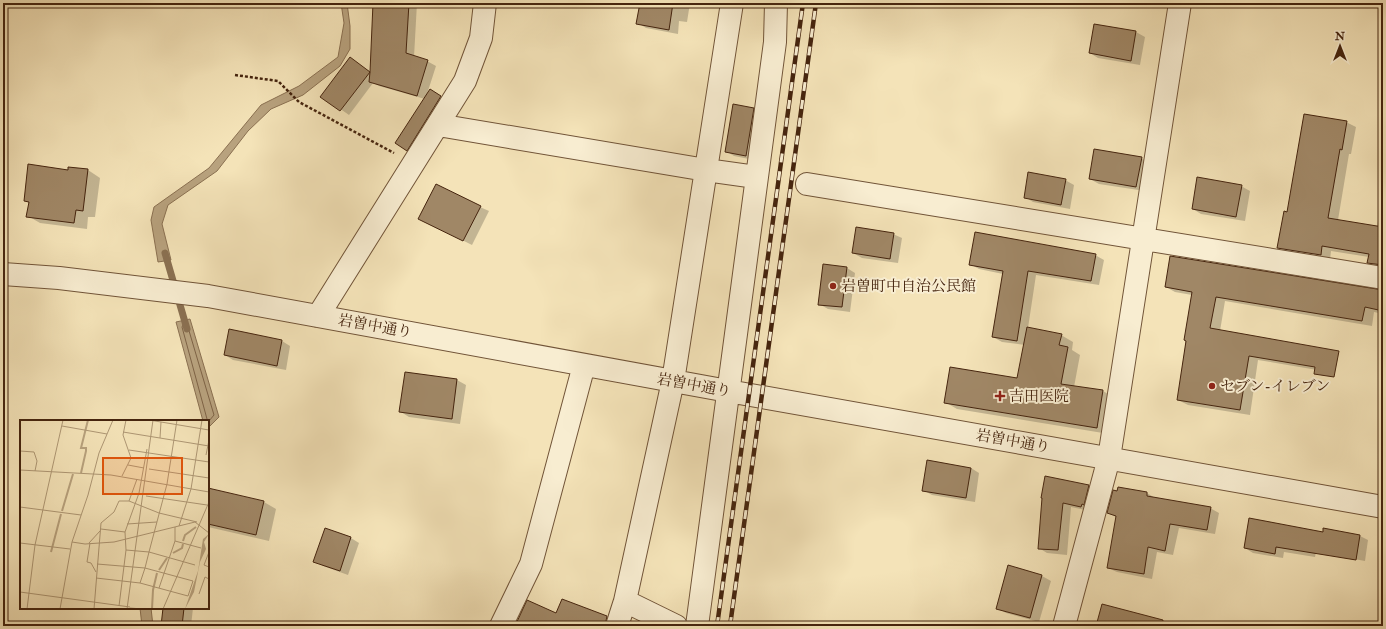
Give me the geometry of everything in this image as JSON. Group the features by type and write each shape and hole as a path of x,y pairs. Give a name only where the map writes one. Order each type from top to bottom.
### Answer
{"street":[{"path":"318,316 465,81 481,38 485,3"},
{"path":"617,626 625,601 673,381 732,3"},
{"path":"697,626 775,42 776,3"},
{"path":"1064,626 1109,458 1180,3"},
{"path":"438,125 756,177"},
{"path":"807,184 1383,278"},
{"name":"岩曽中通り","path":"3,274 59,278 208,296 728,391 1383,507"},
{"path":"501,626 531,564 584,365"},
{"path":"625,601 676,626"}],"path":[{"path":"235,75 278,81 299,102 414,164"}],"water":[{"path":"341,3 347,3 350,26 350,49 340,66 303,95 271,109 248,131 217,171 168,205 162,224 171,260 158,262 151,220 154,207 209,168 261,105 299,86 338,57 344,23"},
{"path":"190,319 219,417 209,427 209,420 203,420 176,322"},
{"path":"140,609 151,609 153,626 142,626"}],"building":[{"path":"373,3 409,3 406,53 428,60 417,96 369,82"},
{"path":"640,3 673,3 669,30 636,24"},
{"path":"1094,24 1136,31 1131,61 1089,53"},
{"path":"350,57 370,72 340,111 320,97"},
{"path":"430,89 441,96 407,151 395,143"},
{"path":"733,104 754,108 746,156 725,152"},
{"path":"1304,114 1347,121 1342,150 1340,149 1328,218 1383,227 1383,265 1367,263 1369,254 1322,246 1321,255 1277,248 1284,211 1287,212"},
{"path":"1094,149 1142,157 1136,187 1089,179"},
{"path":"28,164 68,170 68,167 88,169 83,211 76,210 74,223 26,217 29,202 24,201"},
{"path":"1028,172 1066,179 1061,205 1024,198"},
{"path":"1197,177 1242,185 1236,217 1192,209"},
{"path":"436,184 481,206 463,241 418,219"},
{"path":"856,227 894,233 890,259 852,253"},
{"path":"975,232 1096,254 1091,281 1028,271 1017,341 992,337 1003,271 969,265"},
{"path":"1170,256 1383,290 1383,311 1365,307 1362,321 1216,297 1210,328 1339,351 1334,377 1314,374 1315,367 1249,356 1240,410 1177,400 1186,341 1184,340 1192,292 1165,287"},
{"name":"岩曽町中自治公民館","path":"823,264 847,267 842,307 818,305"},
{"name":"吉田医院","path":"1027,327 1062,334 1059,345 1068,347 1061,384 1103,390 1097,428 944,403 950,367 1017,378"},
{"path":"229,329 282,340 277,366 224,355"},
{"path":"405,372 457,379 452,419 399,412"},
{"path":"927,460 971,468 966,498 922,491"},
{"path":"1045,476 1089,485 1084,505 1082,504 1081,507 1063,503 1058,550 1038,549 1041,498"},
{"path":"1118,487 1147,492 1147,496 1211,507 1207,530 1170,524 1165,551 1148,547 1144,574 1107,568 1116,516 1107,513 1113,490 1117,491"},
{"path":"209,488 264,501 256,535 209,524"},
{"path":"1249,518 1323,532 1323,528 1360,535 1356,560 1276,547 1275,554 1244,548"},
{"path":"325,528 351,537 340,571 313,562"},
{"path":"1008,565 1042,575 1030,618 996,609"},
{"path":"562,599 607,616 605,626 515,626 527,600 556,613"},
{"path":"1102,604 1163,620 1162,626 1096,626"},
{"path":"163,609 184,609 182,626 161,626"}],"waterway":[{"path":"165,253 187,329"}],"railway":[{"path":"717,626 803,3"},
{"path":"730,626 816,3"}],"place":[{"name":"岩曽町中自治公民館","path":"833,286"},
{"name":"セブン-イレブン","path":"1212,386"},
{"name":"吉田医院","path":"1000,396"}]}
